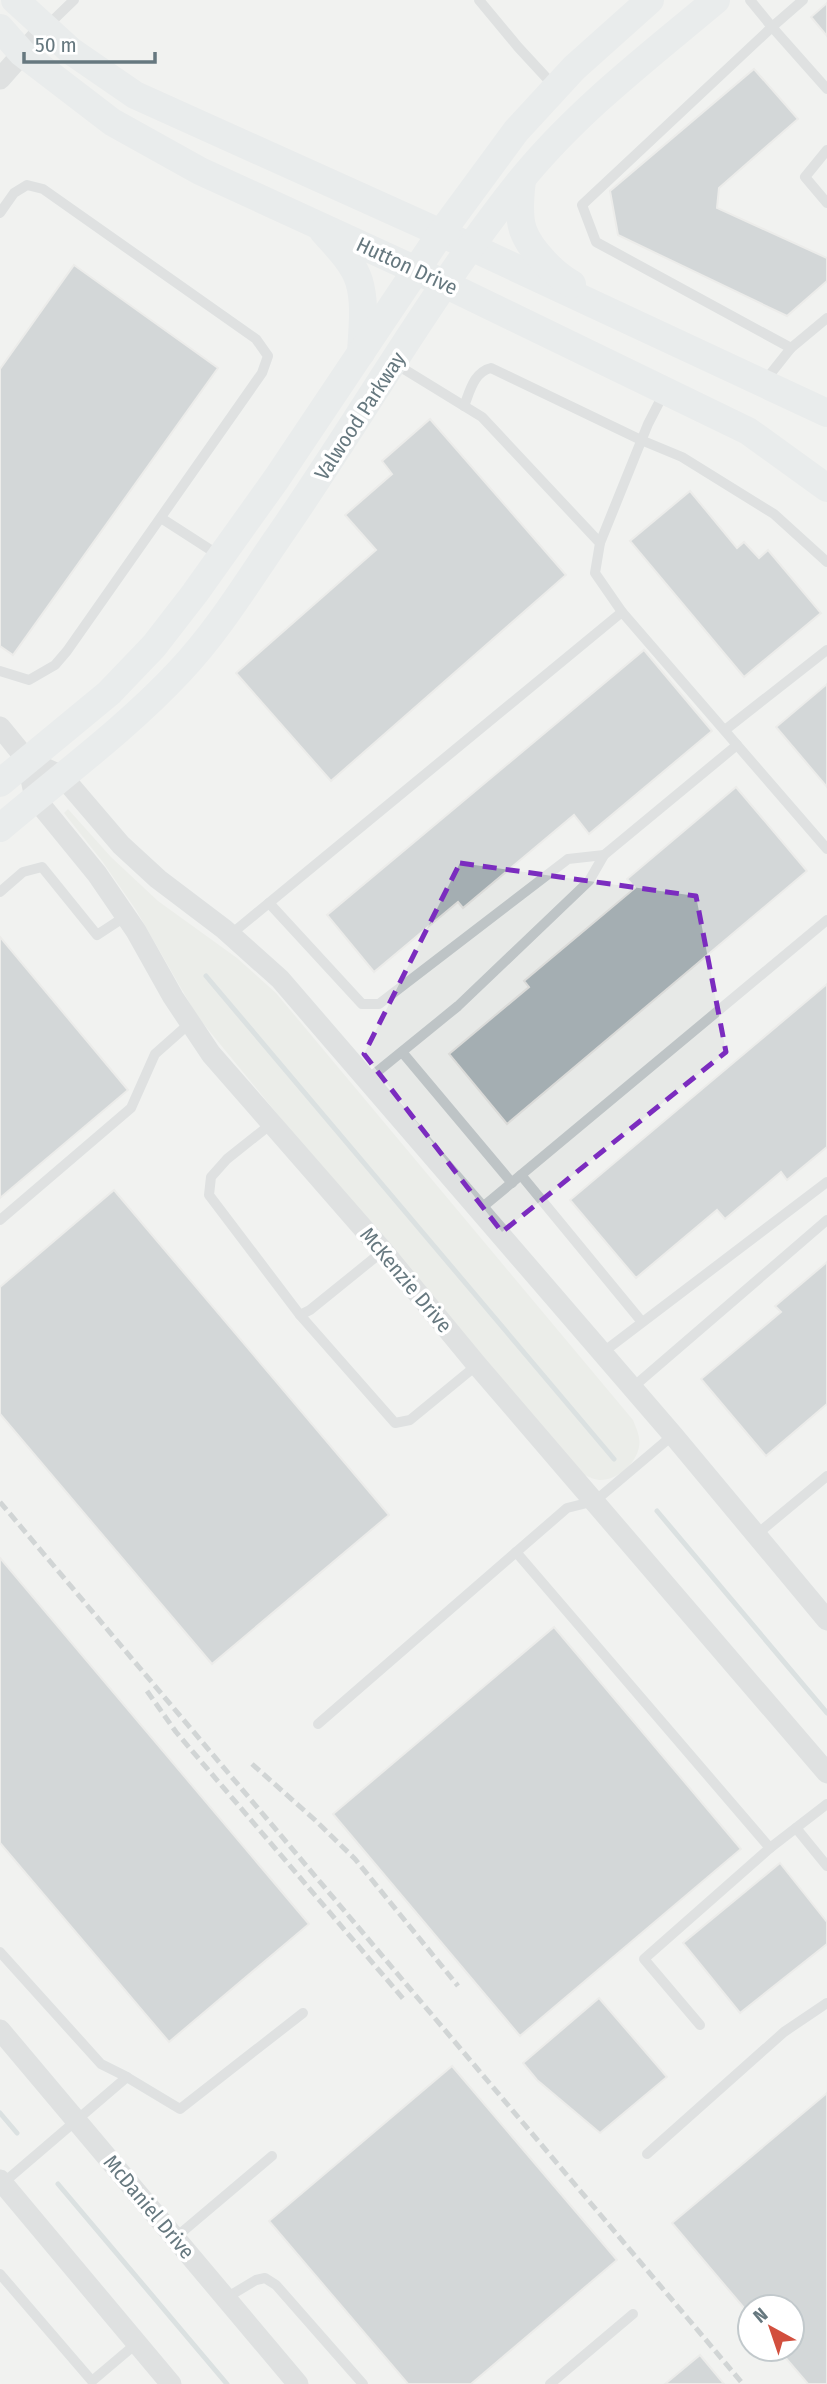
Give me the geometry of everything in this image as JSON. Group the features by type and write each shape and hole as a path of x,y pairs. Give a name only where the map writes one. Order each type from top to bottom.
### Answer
{"main road":[{"name":"Hutton Drive","path":"15,0 71,51 135,94 820,406"},
{"name":"Valwood Parkway","path":"0,783 109,694 142,659 195,593 277,478 441,233 516,131 574,68 650,0"},
{"name":"Valwood Parkway","path":"0,828 130,719 188,662 226,614 313,488 446,284 522,180 596,100 716,0"},
{"name":"Hutton Drive","path":"0,28 22,53 112,122 200,171 446,284 748,431 827,488"},
{"path":"522,180 519,199 524,231 538,253 559,277 590,295 614,314"},
{"path":"316,224 342,252 359,280 363,313 360,356"}],"street":[{"path":"0,79 44,29"},
{"name":"McKenzie Drive","path":"0,727 27,760 62,776 121,845 158,879 230,935 280,979 673,1435 827,1620"},
{"name":"McKenzie Drive","path":"27,760 35,799 97,874 126,916 211,1054 383,1251 477,1365 827,1773"},
{"name":"McDaniel Drive","path":"0,2030 298,2384"},
{"path":"1,2183 171,2384"}],"lane":[{"path":"44,29 75,0"},
{"path":"479,0 556,88"},
{"path":"750,0 827,89"},
{"path":"791,348 596,242 582,205 803,0"},
{"path":"827,150 805,177 827,203"},
{"path":"0,213 14,193 27,185 43,189 256,339 268,356 262,373 67,651 55,665 29,680 0,671"},
{"path":"764,382 791,348 827,318"},
{"path":"394,363 482,417 600,543"},
{"path":"464,406 482,370 491,368 682,457 774,514 827,562"},
{"path":"666,390 641,440 600,543 595,573 622,612 827,849"},
{"path":"161,518 220,556"},
{"path":"230,935 622,612"},
{"path":"725,730 827,650"},
{"path":"367,1080 458,1006 589,881 604,855 737,745"},
{"path":"269,903 362,1004 379,1004 568,859 604,855"},
{"path":"0,892 23,872 42,867 97,934 126,916"},
{"path":"479,1210 827,920"},
{"path":"0,1220 131,1108 155,1054 190,1023"},
{"path":"402,1052 642,1322"},
{"path":"271,1124 227,1159 211,1177 209,1195 300,1315 395,1423 410,1420 477,1365"},
{"path":"602,1353 827,1182"},
{"path":"632,1388 827,1220"},
{"path":"300,1315 310,1310 383,1251"},
{"path":"318,1724 567,1508 595,1502 673,1435"},
{"path":"756,1535 827,1476"},
{"path":"516,1552 770,1848"},
{"path":"700,2025 644,1959 770,1848 827,1804"},
{"path":"796,1828 827,1866"},
{"path":"0,1952 101,2064 180,2109 303,2013"},
{"path":"647,2154 784,2032 827,2003"},
{"path":"1,2183 127,2077"},
{"path":"175,2238 272,2156"},
{"path":"0,2274 93,2383 137,2343"},
{"path":"226,2298 256,2280 265,2278 276,2285 363,2384"},
{"path":"551,2384 633,2314"}],"highlighted area":[{"path":"460,863 696,896 726,1052 502,1232 364,1054"}],"shaded area":[{"path":"0,0 827,0 827,2384 0,2384"},
{"path":"68,809 111,857 158,901 237,958 276,993 633,1420 639,1436 639,1447 630,1465 605,1480 589,1477 574,1468 346,1198 197,1016 136,910 64,813"}],"building":[{"path":"827,3 827,36 811,17"},
{"path":"754,69 798,119 719,188 717,208 827,258 827,281 787,316 618,235 610,191"},
{"path":"74,265 218,368 13,655 0,646 0,369"},
{"path":"430,419 566,575 331,781 236,673 376,550 345,515 392,474 382,461"},
{"path":"690,491 737,548 744,542 759,558 768,550 821,613 744,677 630,541"},
{"path":"644,650 712,731 589,834 574,815 463,908 458,902 374,972 327,915"},
{"path":"827,684 827,787 776,727"},
{"path":"736,787 807,871 507,1124 449,1054 529,987 524,981 635,888 627,879"},
{"path":"0,937 128,1090 0,1198"},
{"path":"827,984 827,1147 787,1180 781,1172 725,1219 717,1210 636,1278 570,1200"},
{"path":"114,1190 389,1515 212,1664 0,1414 0,1287"},
{"path":"827,1262 827,1404 766,1456 701,1379 781,1312 775,1306"},
{"path":"0,1558 309,1924 169,2042 0,1843"},
{"path":"554,1627 741,1849 520,2036 333,1814"},
{"path":"780,1863 827,1922 827,1944 740,2013 683,1943"},
{"path":"599,1998 667,2077 600,2133 537,2080 523,2063"},
{"path":"452,2066 617,2260 471,2384 408,2384 269,2221"},
{"path":"827,2093 827,2384 808,2384 790,2363 806,2363 806,2293 736,2293 736,2298 672,2223"},
{"path":"700,2355 724,2384 665,2384"}],"waterway":[{"path":"206,976 614,1459"},
{"path":"657,1511 827,1713"},
{"path":"0,2113 17,2133"},
{"path":"58,2184 227,2384"}],"railway":[{"path":"0,1502 743,2384"},
{"path":"147,1691 176,1732 406,2002"},
{"path":"252,1764 355,1859 458,1986"}]}
